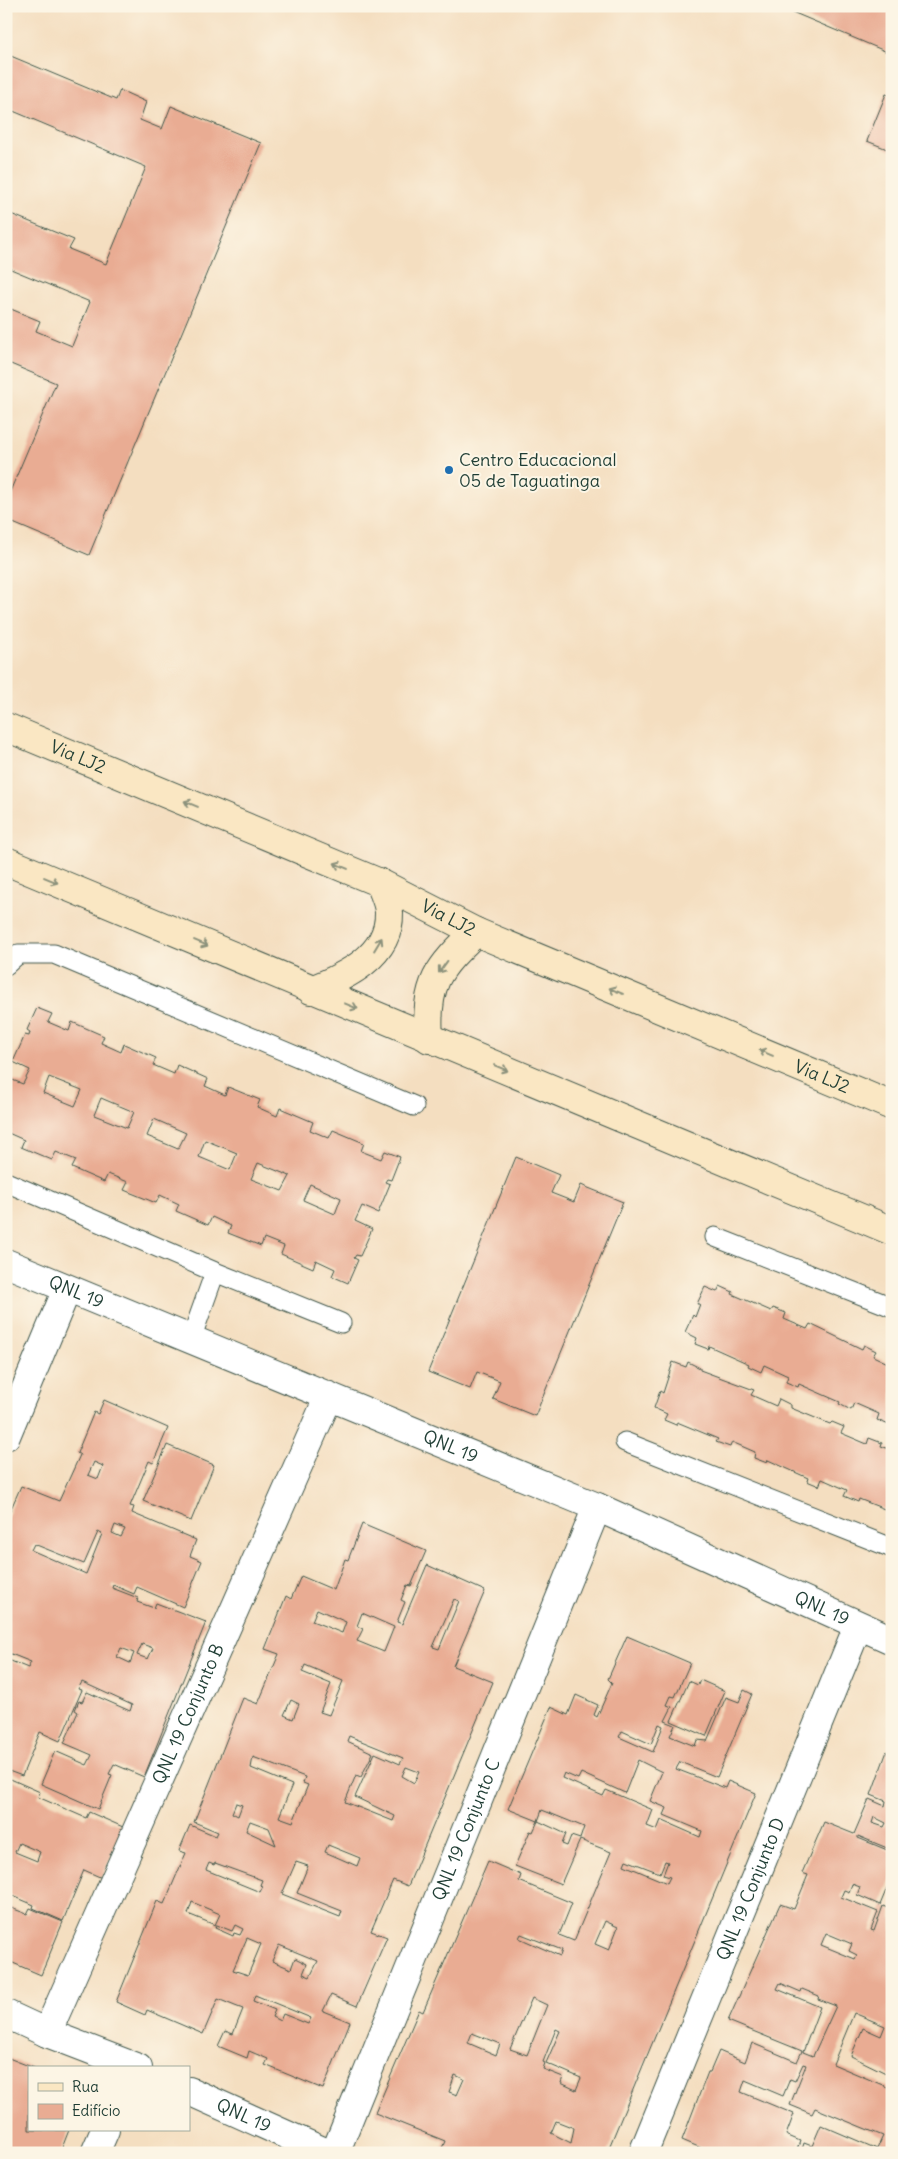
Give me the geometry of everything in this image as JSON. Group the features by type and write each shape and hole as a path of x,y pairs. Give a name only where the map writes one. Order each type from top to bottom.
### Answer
{"main road":[{"name":"Via LJ2","path":"6,727 380,883 476,932 892,1106"},
{"path":"6,861 311,990 892,1230"},
{"path":"311,990 346,976 370,957 384,935 389,912 380,883"},
{"path":"429,1039 427,1009 435,978 450,956 476,932"}],"street":[{"name":"QNL 19","path":"6,1263 597,1507 892,1640"},
{"path":"6,1436 67,1289"},
{"name":"QNL 19 Conjunto B","path":"47,2033 329,1396"},
{"name":"QNL 19 Conjunto C","path":"335,2153 597,1507"},
{"name":"QNL 19 Conjunto D","path":"643,2153 858,1626"},
{"path":"6,2014 47,2033 132,2066"},
{"name":"QNL 19","path":"190,2090 327,2153"},
{"path":"95,2153 104,2132"}],"lane":[{"path":"6,965 18,954 54,954 414,1106"},
{"path":"6,1182 215,1272 341,1323"},
{"path":"715,1236 892,1307"},
{"path":"191,1339 215,1272"},
{"path":"625,1442 892,1548"}],"building":[{"path":"778,6 892,6 892,54"},
{"path":"6,54 116,100 120,90 146,102 140,120 162,129 171,106 261,143 89,555 6,520 6,501 56,383 6,362 6,307 40,321 36,331 72,346 90,302 6,267 6,212 74,240 69,249 106,264 146,167 6,108"},
{"path":"886,94 892,96 892,151 867,141"},
{"path":"37,1008 52,1014 48,1022 69,1031 72,1022 104,1036 101,1043 121,1052 124,1044 156,1058 153,1065 174,1074 177,1065 208,1079 205,1086 225,1095 228,1087 260,1100 257,1107 277,1116 280,1108 313,1122 310,1130 329,1138 333,1130 364,1143 361,1151 381,1159 385,1151 400,1157 391,1180 387,1179 385,1182 390,1184 378,1213 362,1206 355,1221 372,1229 360,1256 356,1255 354,1258 358,1260 348,1283 332,1276 335,1269 316,1260 313,1268 281,1254 284,1246 264,1238 261,1246 228,1233 231,1226 212,1217 208,1225 176,1211 179,1204 160,1195 156,1203 124,1190 128,1182 108,1174 104,1182 72,1168 76,1160 56,1152 52,1160 21,1147 24,1140 6,1132 6,1080 7,1078 23,1084 30,1070 13,1062 25,1035 29,1036 30,1032 27,1030","holes":["49,1077 82,1090 75,1106 43,1093","101,1098 134,1112 127,1128 94,1115","154,1119 186,1133 178,1149 147,1136","205,1140 237,1153 230,1170 199,1157","258,1163 290,1176 282,1191 251,1179","310,1184 341,1198 335,1214 303,1200"]},
{"path":"516,1157 559,1175 551,1193 574,1202 581,1185 623,1202 535,1416 493,1399 500,1381 477,1372 470,1389 428,1372"},
{"path":"720,1286 733,1292 732,1294 771,1311 773,1308 786,1313 784,1319 807,1329 810,1324 862,1349 864,1345 876,1351 873,1356 892,1365 892,1422 889,1425 877,1420 879,1414 854,1403 851,1410 839,1404 840,1402 799,1384 798,1387 786,1382 788,1376 764,1365 761,1372 748,1366 749,1364 709,1346 708,1349 695,1344 697,1338 685,1332 693,1315 695,1317 700,1304 697,1304 705,1287 717,1292"},
{"path":"673,1362 686,1367 688,1362 700,1368 700,1370 754,1390 751,1395 776,1406 779,1399 791,1405 791,1408 830,1424 832,1422 844,1427 841,1433 867,1444 869,1438 882,1443 881,1446 892,1450 892,1512 859,1499 858,1502 844,1496 847,1490 822,1479 819,1486 807,1481 808,1478 768,1460 767,1463 754,1458 755,1452 732,1442 730,1447 716,1442 718,1439 677,1422 676,1425 664,1420 667,1414 654,1408 660,1391 663,1393"},
{"path":"104,1400 168,1428 153,1463 149,1461 130,1506 134,1507 132,1513 196,1540 190,1556 202,1561 183,1607 137,1587 134,1594 113,1585 112,1588 138,1598 137,1602 154,1608 156,1603 206,1622 144,1777 114,1764 109,1774 112,1775 98,1809 41,1784 55,1751 87,1765 92,1755 64,1743 78,1712 75,1710 79,1701 82,1702 87,1692 130,1711 132,1705 82,1682 78,1689 82,1690 60,1741 40,1732 22,1776 6,1770 6,1659 28,1668 31,1662 6,1652 6,1520 21,1486 59,1501 80,1455 77,1453 94,1412 98,1414","holes":["94,1462 103,1466 98,1479 88,1475","115,1525 125,1529 121,1537 112,1533","98,1532 102,1534 86,1574 31,1550 34,1544 84,1564","142,1644 153,1648 148,1659 137,1655","121,1648 134,1653 130,1663 117,1657"]},
{"path":"167,1445 214,1465 191,1521 143,1501"},
{"path":"362,1524 426,1551 411,1586 407,1585 401,1600 405,1602 397,1622 402,1624 427,1565 485,1591 453,1666 493,1682 408,1886 393,1880 371,1931 387,1937 357,2006 331,1995 323,2011 350,2022 323,2089 265,2065 268,2059 249,2051 247,2058 218,2046 225,2031 233,2034 243,2009 218,1999 203,2034 147,2010 145,2015 116,2002 157,1901 164,1904 186,1853 179,1851 190,1825 216,1836 218,1832 194,1822 243,1698 258,1704 279,1654 265,1649 286,1596 291,1599 301,1576 334,1590 345,1559 348,1560","holes":["454,1599 459,1601 439,1649 433,1647","317,1609 346,1622 342,1633 312,1621","362,1613 394,1627 384,1652 357,1641 363,1629 357,1626","305,1665 343,1681 329,1715 320,1712 331,1684 302,1672","291,1700 299,1704 293,1719 284,1715","349,1736 403,1758 400,1764 375,1753 355,1797 395,1816 393,1821 345,1802 356,1775 361,1777 373,1753 347,1741","253,1757 305,1777 303,1783 308,1785 293,1822 279,1817 292,1785 251,1768","406,1767 419,1772 414,1783 402,1776","236,1803 242,1805 238,1816 232,1813","250,1821 269,1828 276,1845 246,1831","328,1845 360,1858 357,1866 325,1852","296,1862 308,1866 297,1893 342,1911 340,1917 282,1894","209,1863 214,1865 215,1863 262,1880 260,1885 263,1886 260,1892 206,1870","192,1902 220,1914 215,1925 188,1914","216,1925 232,1931 235,1925 243,1929 240,1935 234,1933 233,1936 215,1928","247,1938 261,1944 248,1975 233,1970","279,1945 318,1961 310,1977 303,1974 307,1964 295,1958 291,1969 272,1961","255,1995 311,2018 308,2024 283,2014 280,2021 272,2017 275,2010 253,2001"]},
{"path":"627,1636 690,1663 675,1697 671,1696 667,1705 672,1707 665,1721 675,1725 670,1736 695,1746 697,1740 707,1741 726,1697 739,1702 744,1690 752,1694 717,1777 680,1762 676,1769 725,1788 728,1781 756,1793 608,2150 609,2153 440,2153 445,2141 375,2113 419,2010 423,2012 488,1861 521,1875 519,1881 572,1903 559,1935 574,1941 611,1852 580,1840 561,1884 515,1866 530,1831 533,1832 538,1821 508,1809 551,1707 568,1715 576,1695 598,1705 594,1715 597,1717 612,1683 608,1679","holes":["659,1724 663,1726 653,1752 619,1737 622,1731 651,1744","638,1760 662,1772 650,1801 667,1808 664,1815 702,1831 700,1837 661,1820 657,1830 647,1826 653,1810 606,1790 603,1796 562,1778 564,1773 578,1779 581,1773 625,1793","542,1810 584,1827 580,1839 571,1836 567,1846 562,1844 566,1834 538,1821","626,1860 660,1873 665,1861 668,1862 663,1875 670,1877 667,1883 624,1865","605,1921 618,1927 609,1950 595,1944","521,1934 562,1950 560,1956 519,1938","532,1998 547,2005 527,2055 510,2049","556,2029 560,2031 546,2063 581,2078 576,2090 561,2083 563,2077 543,2069 545,2063 543,2062","472,2033 500,2044 496,2055 468,2043","455,2075 464,2079 457,2095 449,2092","556,2121 574,2128 571,2143 551,2133"]},
{"path":"700,1680 725,1691 706,1736 671,1721 689,1681 698,1685"},
{"path":"887,1751 892,1753 892,1850 858,1836 858,1838 892,1852 892,1876 880,1905 857,1895 860,1887 852,1884 849,1892 844,1890 841,1897 878,1912 871,1930 874,1931 883,1906 892,1910 892,2076 851,2056 863,2028 881,2036 885,2026 854,2013 833,2064 892,2089 892,2153 801,2153 804,2143 812,2146 821,2125 877,2149 883,2136 815,2108 812,2114 790,2105 806,2065 803,2064 795,2081 790,2079 783,2096 745,2080 741,2092 794,2114 786,2135 800,2141 796,2153 699,2153 701,2148 682,2140 708,2072 710,2072 719,2051 745,2062 752,2043 797,2062 802,2051 728,2021 780,1904 794,1909 808,1875 802,1873 824,1822 854,1834 869,1799 885,1806 886,1801 871,1795","holes":["874,1817 886,1823 884,1827 872,1823","826,1933 852,1944 849,1951 857,1955 855,1959 821,1945","780,1983 801,1992 802,1989 819,1996 818,1999 836,2006 813,2056 803,2052 820,2007 777,1989"]},
{"path":"6,1777 40,1792 38,1797 86,1818 89,1812 123,1827 102,1878 84,1870 63,1921 33,1908 34,1905 6,1893","holes":["19,1843 40,1852 37,1861 15,1852"]},
{"path":"6,1906 27,1914 30,1908 63,1922 41,1975 6,1960"},
{"path":"6,2057 29,2066 28,2132 68,2132 60,2153 6,2153"}],"place":[{"name":"Centro Educacional 05 de Taguatinga","path":"449,470"}]}
